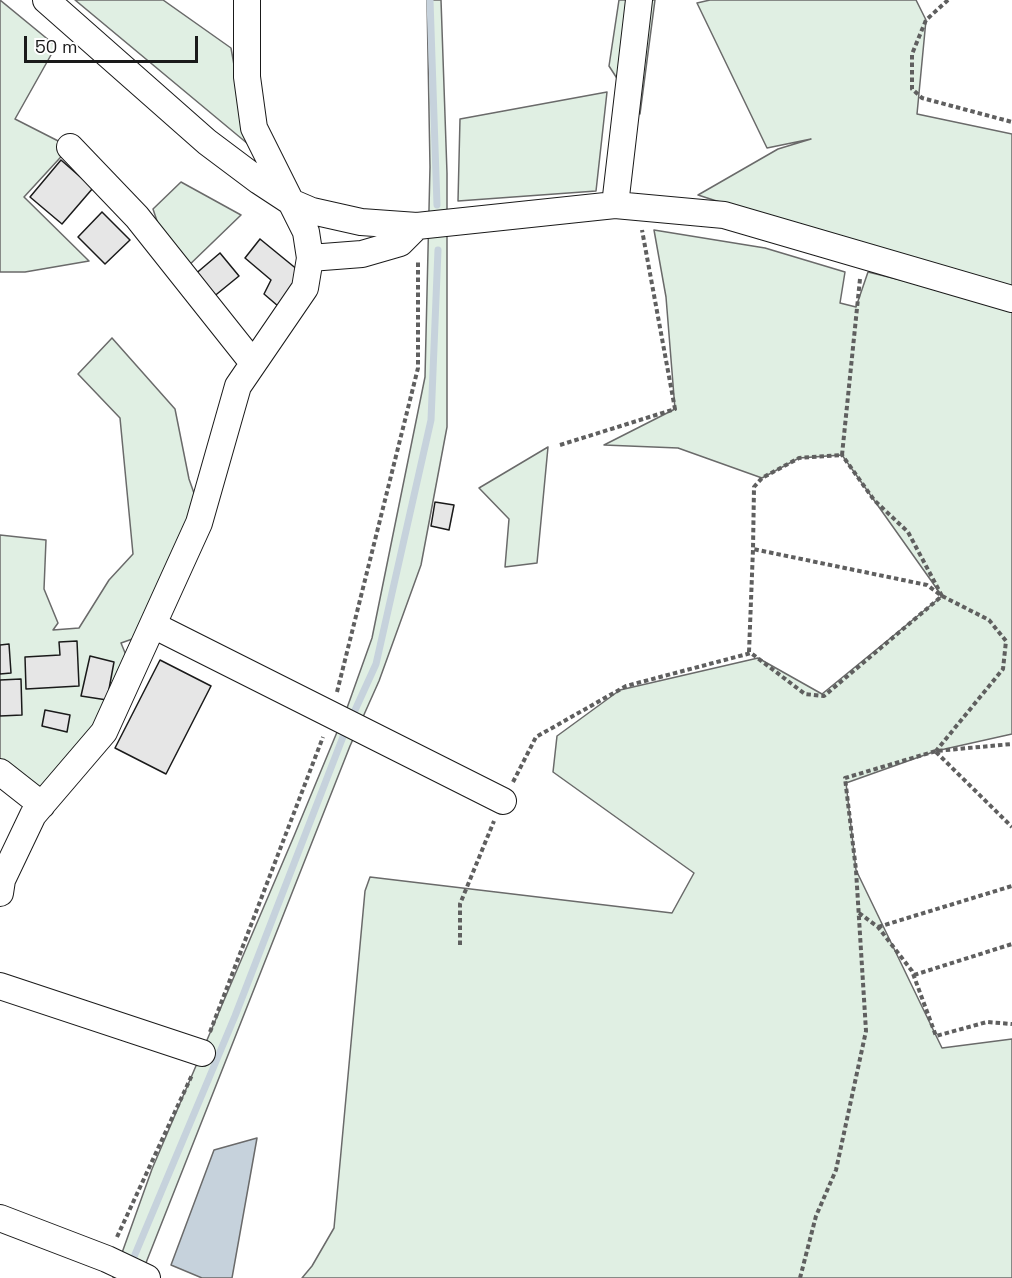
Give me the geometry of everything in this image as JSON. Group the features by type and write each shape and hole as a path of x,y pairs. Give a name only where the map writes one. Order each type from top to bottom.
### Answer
{"street":[{"path":"46,0 207,142 291,202 312,211 361,222 417,226 626,206 724,215 1012,299"},
{"path":"0,893 2,880 33,815 104,732 199,523 238,386 305,288 310,258 306,232 254,128 247,76 247,0"},
{"path":"626,206 639,0"},
{"path":"70,147 137,217 254,363"},
{"path":"310,258 362,254 400,243 417,226"},
{"path":"153,625 503,801"},
{"path":"0,771 42,805"},
{"path":"0,986 202,1053"},
{"path":"0,1218 107,1259 147,1278"}],"path":[{"path":"948,0 926,20 912,54 912,89 922,98 1012,123"},
{"path":"560,446 675,409 626,206"},
{"path":"107,1259 202,1053 332,715 418,368 417,226"},
{"path":"863,255 842,455 874,500 908,532 942,596"},
{"path":"749,652 754,487 762,478 799,458 842,455"},
{"path":"753,549 927,585 942,596 989,620 1006,642 1003,669 936,751"},
{"path":"460,945 460,904 503,801 536,737 626,686 751,653 805,694 824,696 942,596"},
{"path":"800,1278 816,1216 836,1170 866,1031 858,912 845,778 936,751 1012,744"},
{"path":"936,751 1012,827"},
{"path":"878,927 1012,886"},
{"path":"858,912 878,927 914,975 936,1036 987,1022 1012,1024"},
{"path":"914,975 1012,944"}],"green space":[{"path":"0,0 56,46 15,119 70,147 24,197 89,261 25,272 0,272"},
{"path":"75,0 163,0 231,48 248,144"},
{"path":"427,0 441,0 447,173 447,427 421,565 379,681 350,746 140,1278 113,1278 152,1169 294,836 347,708 372,638 425,377 430,167"},
{"path":"619,0 655,0 640,114 609,66"},
{"path":"710,0 916,0 926,20 917,114 1012,134 1012,292 859,247 698,195 778,149 811,139 767,148 697,3"},
{"path":"607,92 596,191 458,201 460,119"},
{"path":"181,182 241,215 183,271 165,245 153,209"},
{"path":"654,230 765,248 845,272 840,303 856,307 868,272 1012,307 1012,734 936,751 846,783 856,870 942,1048 1012,1039 1012,1278 302,1278 312,1266 334,1228 365,891 370,877 672,913 694,873 553,772 557,736 620,690 758,658 822,694 942,596 842,455 799,458 762,478 678,448 604,445 675,409 666,297"},
{"path":"112,338 175,409 189,479 195,496 167,578 138,637 121,643 128,660 95,732 33,798 0,760 0,535 46,540 44,589 58,623 53,630 79,628 109,580 133,554 120,418 78,374"},
{"path":"548,447 537,563 505,567 509,519 479,488"}],"shaded area":[{"path":"257,1138 232,1278 202,1278 171,1265 214,1150"}],"building":[{"path":"61,160 93,188 62,224 30,197"},
{"path":"102,212 130,240 105,264 78,237"},
{"path":"260,239 304,275 278,306 264,294 271,280 245,258"},
{"path":"220,253 239,276 212,298 193,276"},
{"path":"435,502 454,505 449,530 431,526"},
{"path":"77,641 79,686 26,689 25,657 60,655 59,642"},
{"path":"9,644 11,673 0,674 0,645"},
{"path":"90,656 114,662 107,700 81,696"},
{"path":"160,660 211,686 166,774 115,748"},
{"path":"21,679 22,715 0,716 0,680"},
{"path":"45,710 70,715 67,732 42,726"}],"waterway":[{"path":"430,0 437,205"},
{"path":"351,719 376,664 431,420 438,250"},
{"path":"131,1264 235,1016 346,729"}]}
